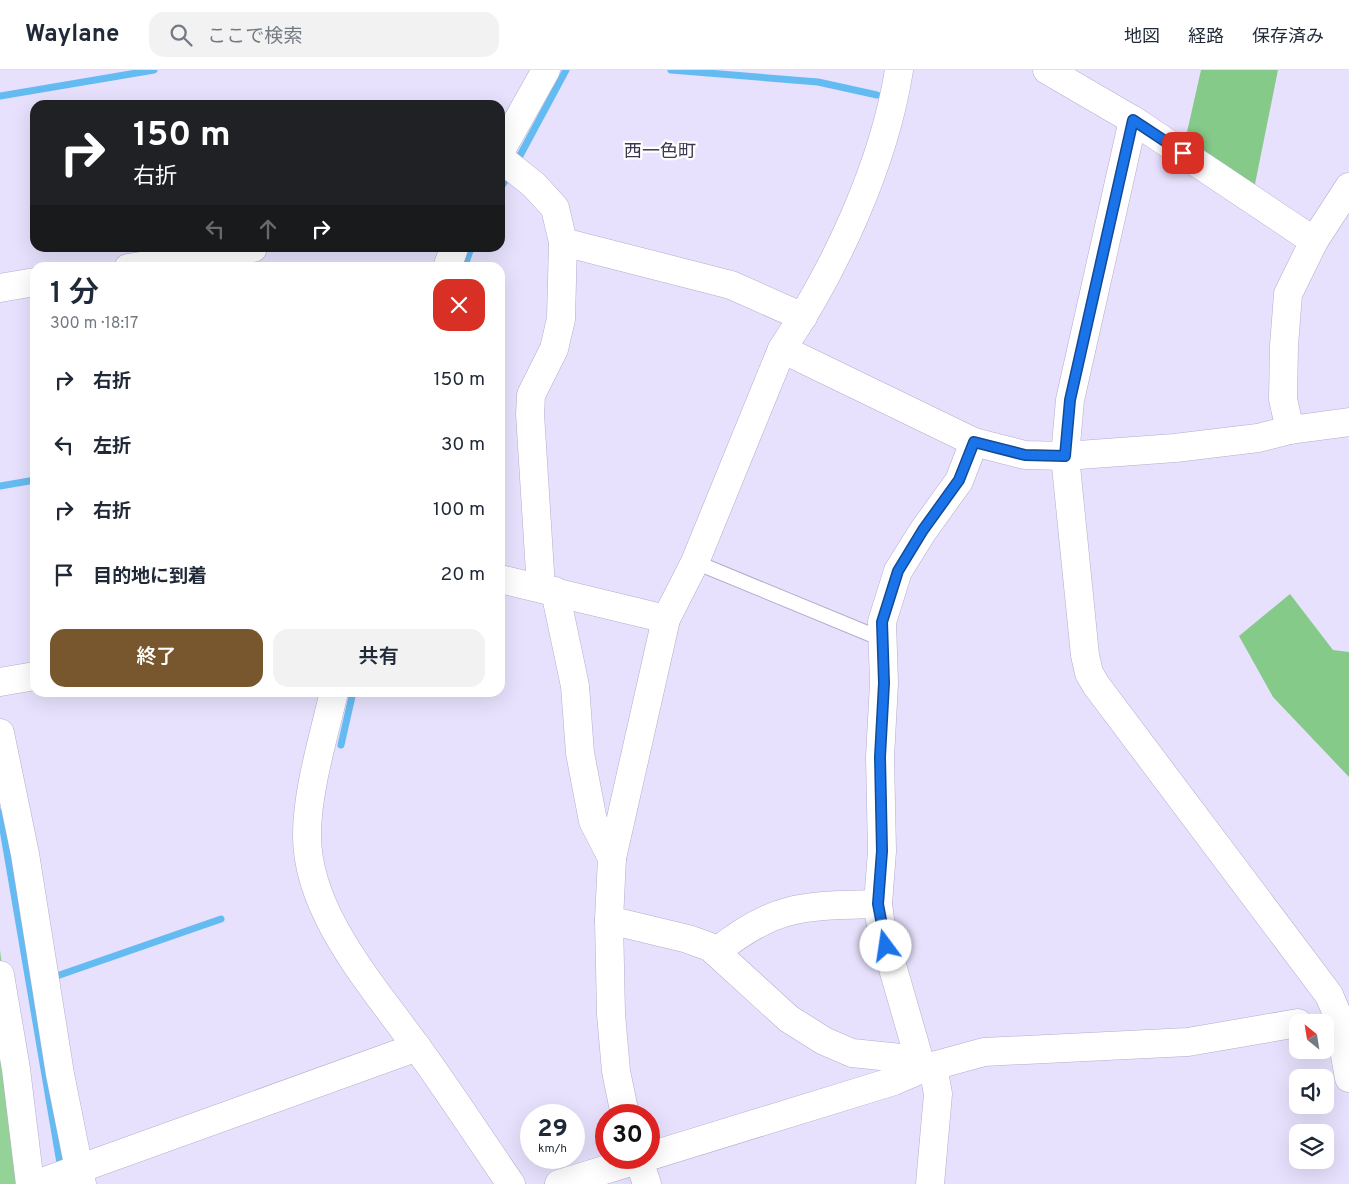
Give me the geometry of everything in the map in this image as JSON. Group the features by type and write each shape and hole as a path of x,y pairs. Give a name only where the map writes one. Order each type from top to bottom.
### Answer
{"street":[{"path":"505,143 546,70"},
{"path":"623,1104 616,1071 611,1014 609,920 612,858 666,619 695,562 782,349 803,317 831,265 880,150 899,70"},
{"path":"1047,70 1133,120 1314,241"},
{"path":"1133,120 1070,400 1065,456 1089,673 1108,701 1343,1013 1349,1078"},
{"path":"505,162 534,185 555,208 563,242 561,319 554,349 532,395 530,414 548,590 575,686 580,753 593,821 612,858"},
{"path":"1290,430 1283,399 1284,346 1288,294 1314,241 1349,187"},
{"path":"563,242 731,285 803,317"},
{"path":"165,262 227,252"},
{"path":"0,288 30,283"},
{"path":"782,349 974,442 1025,455 1065,456 1175,448 1258,438 1290,430 1349,422"},
{"path":"930,1184 938,1094 925,1065 881,927 878,904 882,851 880,757 884,683 882,635 886,604 898,571 923,530 959,480 974,442"},
{"path":"505,580 666,619"},
{"path":"0,682 30,677"},
{"path":"333,697 311,798 307,834 310,871 322,904 360,969 417,1047 511,1184"},
{"path":"0,733 25,854 60,1074 81,1177"},
{"path":"716,952 753,924 794,909 819,906 878,904"},
{"path":"609,920 688,939 710,947 789,1019 824,1041 852,1053 925,1065"},
{"path":"0,975 37,1183 81,1177 417,1047"},
{"path":"660,1161 894,1081 925,1065 984,1052 1188,1042 1289,1025"},
{"path":"559,1184 631,1169"}],"lane":[{"path":"695,562 872,635 882,635"}],"green space":[{"path":"1201,70 1278,70 1254,189 1185,141"},
{"path":"1290,594 1333,650 1349,652 1349,777 1273,697 1239,636"},
{"path":"0,950 33,1184 0,1184"}],"waterway":[{"path":"0,96 154,70"},
{"path":"516,163 566,70"},
{"path":"671,70 818,82 877,95"},
{"path":"505,180 510,172"},
{"path":"466,262 470,252"},
{"path":"0,486 30,481"},
{"path":"341,745 352,697"},
{"path":"0,812 61,1169"},
{"path":"51,978 221,919"}],"district":[{"name":"西一色町","path":"660,152"}],"route":[{"path":"886,946 878,904 882,851 880,791 884,683 882,622 886,604 898,571 923,530 946,501 959,480 974,442 1025,455 1065,456 1070,400 1133,120 1183,153"}]}
